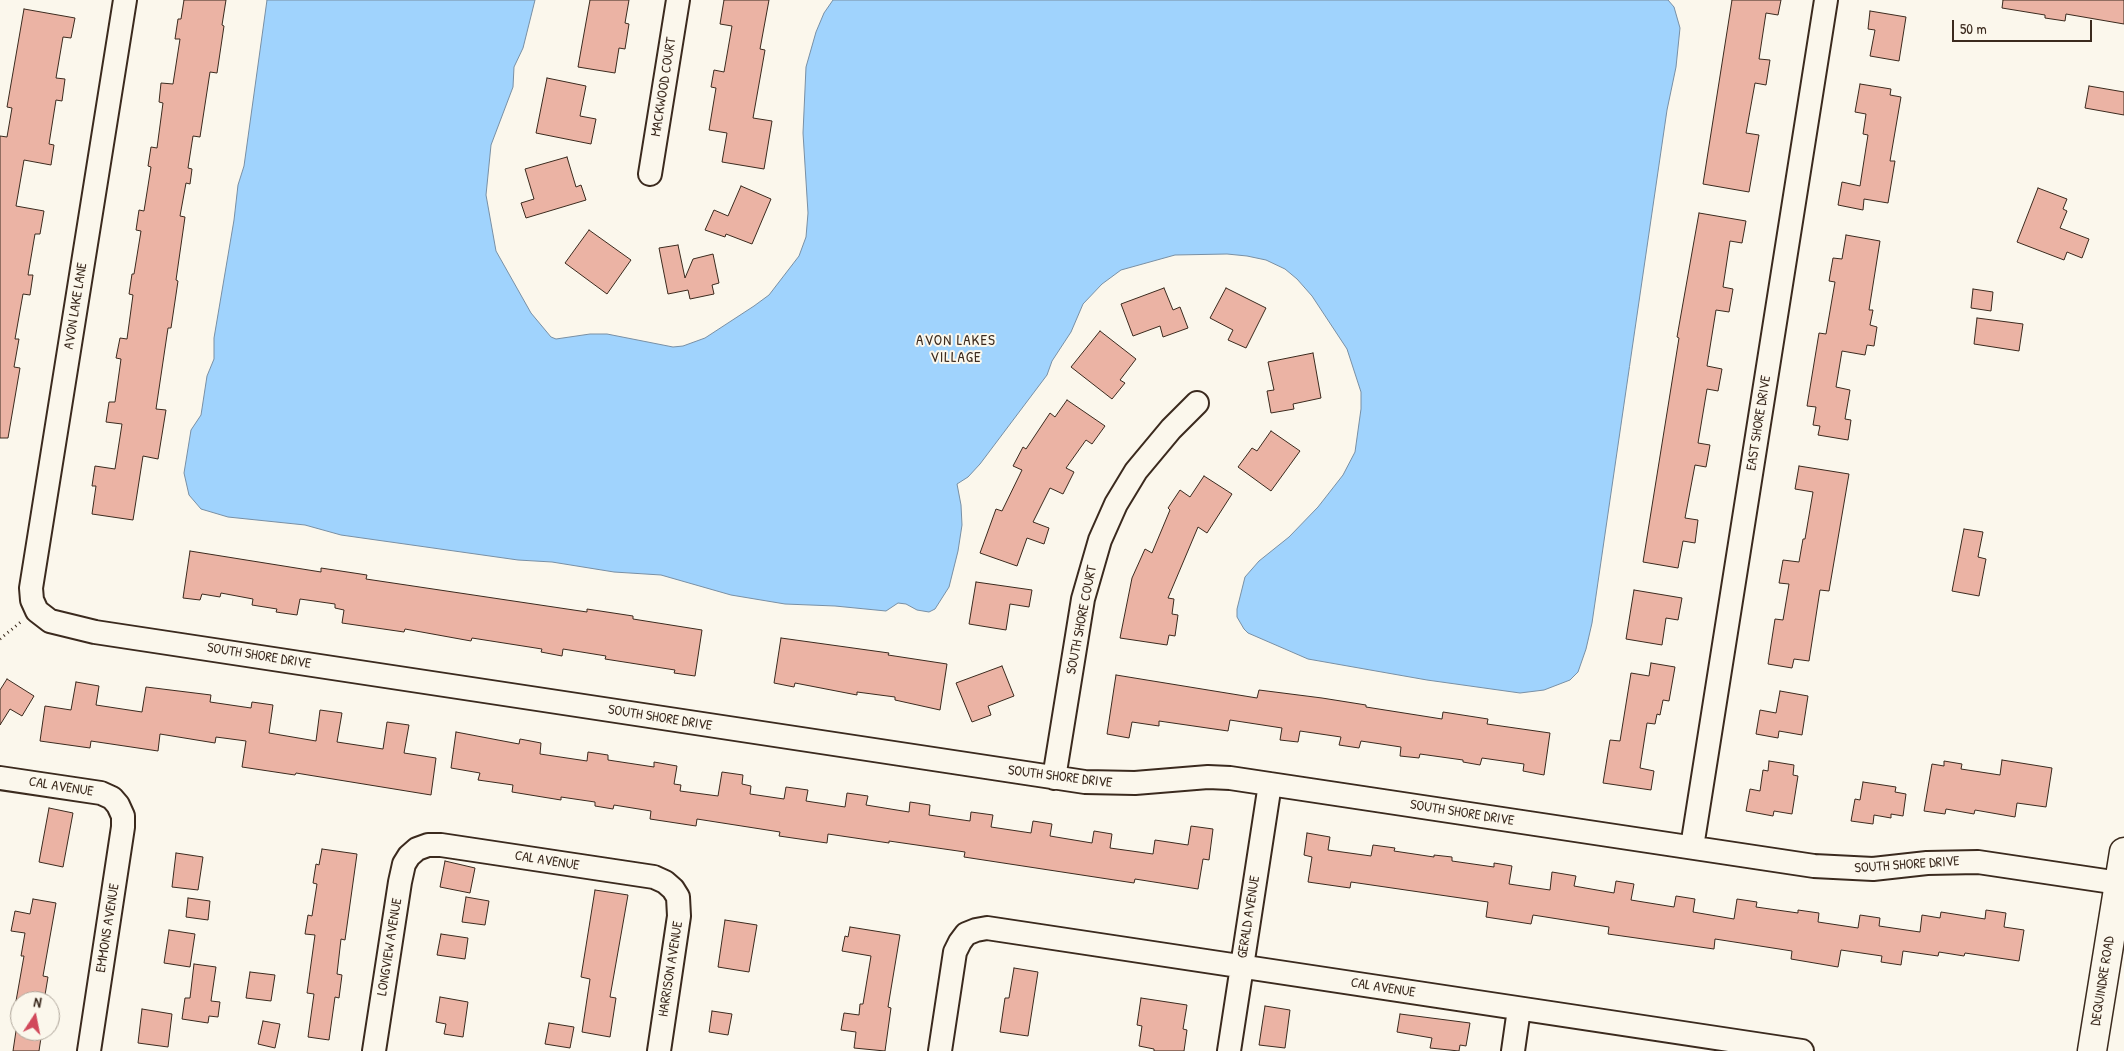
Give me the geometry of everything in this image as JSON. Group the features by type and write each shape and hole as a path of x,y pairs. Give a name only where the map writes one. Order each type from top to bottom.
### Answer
{"main road":[{"name":"DEQUINDRE ROAD","path":"2092,1051 2124,852"}],"street":[{"name":"AVON LAKE LANE","path":"37,611 32,600 33,575 125,0"},
{"name":"MACKWOOD COURT","path":"650,174 678,0"},
{"name":"EAST SHORE DRIVE","path":"1692,847 1826,0"},
{"name":"SOUTH SHORE COURT","path":"1054,778 1083,599 1100,540 1116,504 1136,471 1171,429 1197,403"},
{"name":"SOUTH SHORE DRIVE","path":"37,611 50,621 95,632 1054,778 1110,784 1208,777 1270,784 1841,869 1873,870 1927,863 1978,862 2119,883"},
{"name":"CAL AVENUE","path":"0,778 101,793 112,798 118,805"},
{"name":"GERALD AVENUE","path":"1229,1051 1270,784"},
{"name":"EMMONS AVENUE","path":"89,1051 124,827 123,816 118,805"},
{"name":"CAL AVENUE","path":"417,849 428,845 441,845 654,877 674,889"},
{"name":"LONGVIEW AVENUE","path":"374,1051 400,882 404,864 417,849"},
{"name":"HARRISON AVENUE","path":"659,1051 679,916 678,897 674,889"},
{"name":"CAL AVENUE","path":"940,1051 955,952 966,934 976,930 995,929 1798,1051"},
{"path":"1513,1051 1519,1009"}],"path":[{"path":"0,639 11,628 37,611"}],"water":[{"path":"267,0 535,0 523,48 514,67 513,87 491,145 486,195 496,251 531,313 551,337 556,339 590,334 607,334 673,347 683,346 705,338 754,306 769,295 799,256 806,237 808,213 803,133 806,67 816,32 824,13 833,0 1668,0 1674,7 1680,28 1676,67 1667,110 1592,623 1578,672 1570,680 1544,690 1520,693 1427,680 1308,659 1248,633 1244,629 1237,617 1237,609 1245,577 1259,561 1289,537 1318,507 1343,475 1355,452 1361,409 1361,392 1347,349 1312,296 1285,269 1266,260 1247,256 1227,254 1175,255 1121,270 1102,284 1083,304 1071,332 1052,361 1047,375 980,464 968,477 957,484 962,525 958,551 949,587 935,609 929,612 898,603 886,611 785,604 731,595 661,575 614,572 552,562 518,560 341,535 305,525 228,517 201,509 189,495 184,473 191,430 201,415 207,376 214,359 214,338 238,185 244,166"}],"building":[{"path":"184,0 226,0 222,25 224,26 217,73 210,72 200,137 193,136 188,168 192,169 190,184 186,183 180,216 185,217 176,280 178,281 171,328 168,328 156,409 166,410 158,459 143,456 133,520 92,514 96,486 92,486 95,466 115,469 122,424 106,422 109,402 115,402 121,359 116,358 120,338 127,339 133,295 129,294 141,231 136,230 139,210 144,211 151,167 148,166 151,147 157,148 163,103 159,102 161,83 173,84 180,39 175,39 178,19 181,19"},
{"path":"590,0 629,0 625,23 629,24 625,49 619,48 615,73 578,67"},
{"path":"724,0 769,0 760,49 765,50 753,118 772,121 764,169 722,162 727,133 709,130 716,88 711,87 714,70 724,72 732,26 720,24"},
{"path":"1732,0 1781,0 1778,15 1766,13 1759,59 1770,60 1766,85 1755,83 1746,133 1759,135 1749,192 1703,184"},
{"path":"2003,0 2124,0 2124,24 2066,14 2065,21 2045,18 2045,15 2002,8"},
{"path":"24,9 75,18 71,38 63,37 56,78 65,79 62,101 56,100 49,144 54,145 51,165 24,160 16,206 44,211 40,234 35,234 28,275 33,275 30,295 23,294 15,339 19,339 14,367 20,368 8,438 0,438 0,136 7,137 12,108 7,107"},
{"path":"1870,11 1906,17 1899,61 1870,56 1875,30 1868,29"},
{"path":"547,78 586,86 580,116 596,119 591,144 536,133"},
{"path":"1860,84 1891,89 1890,95 1901,97 1890,161 1895,161 1888,203 1864,199 1863,210 1838,205 1842,182 1860,186 1868,135 1863,134 1866,114 1855,112"},
{"path":"2089,86 2124,92 2124,115 2085,108"},
{"path":"567,157 576,187 581,185 586,200 526,218 521,203 534,199 525,169"},
{"path":"741,186 771,199 752,244 726,234 725,237 705,230 714,210 728,216"},
{"path":"2038,188 2067,199 2063,209 2067,211 2060,228 2089,239 2082,258 2067,252 2064,260 2017,242"},
{"path":"1699,213 1746,221 1742,243 1730,241 1723,287 1733,289 1729,312 1716,310 1707,366 1722,369 1718,391 1707,389 1698,443 1710,445 1706,467 1695,465 1685,518 1698,520 1695,543 1683,541 1678,568 1643,562 1679,338 1677,337"},
{"path":"589,230 631,260 607,294 565,263"},
{"path":"1846,235 1880,241 1869,310 1873,310 1870,325 1877,327 1874,346 1867,345 1865,355 1842,351 1836,387 1850,390 1845,419 1851,420 1848,440 1818,435 1820,426 1813,425 1816,407 1807,406 1819,333 1826,334 1835,282 1829,281 1833,258 1842,259"},
{"path":"678,245 685,278 693,259 713,254 719,283 712,285 714,294 690,299 688,290 668,294 659,248"},
{"path":"1164,288 1173,310 1180,307 1188,328 1163,337 1160,326 1133,336 1121,304"},
{"path":"1226,288 1266,308 1246,348 1228,340 1233,330 1210,318"},
{"path":"1973,289 1993,292 1991,311 1971,308"},
{"path":"1977,318 2023,324 2019,351 1974,344"},
{"path":"1100,331 1136,359 1120,380 1125,383 1112,399 1071,367"},
{"path":"1313,353 1321,398 1293,404 1294,409 1271,413 1267,391 1274,390 1268,362"},
{"path":"1067,400 1105,426 1092,444 1086,440 1066,468 1074,472 1063,494 1050,488 1033,522 1049,528 1044,544 1027,538 1017,566 980,553 996,509 1002,511 1022,470 1013,466 1023,447 1026,449 1050,413 1055,417"},
{"path":"1271,431 1300,451 1271,491 1238,467 1252,448 1257,451"},
{"path":"1799,466 1849,474 1829,591 1820,590 1809,661 1794,659 1792,668 1768,664 1775,619 1783,620 1789,584 1779,583 1783,560 1799,562 1813,492 1795,489"},
{"path":"1204,476 1232,494 1207,533 1198,527 1168,598 1174,599 1172,614 1178,615 1175,636 1169,635 1167,645 1120,638 1132,578 1145,549 1152,553 1170,510 1168,508 1180,490 1190,497"},
{"path":"1964,529 1983,532 1978,557 1986,559 1979,596 1952,591"},
{"path":"190,551 321,572 321,568 367,575 366,579 587,612 587,609 633,616 633,619 702,630 695,676 674,673 675,670 605,659 606,656 563,649 562,656 541,652 542,649 472,638 471,641 405,629 404,632 342,623 344,610 335,608 335,604 300,599 297,615 276,612 277,609 252,605 253,599 221,593 220,597 202,594 200,600 183,598"},
{"path":"976,582 1032,590 1029,607 1010,604 1006,630 969,624"},
{"path":"1634,590 1682,598 1678,620 1666,618 1662,645 1626,639"},
{"path":"781,638 889,653 888,655 947,664 940,710 895,700 895,697 857,692 857,695 795,683 794,687 774,683"},
{"path":"1651,663 1675,667 1669,701 1663,700 1660,715 1657,714 1655,724 1647,723 1640,768 1654,771 1651,790 1603,783 1610,740 1620,741 1631,673 1649,676"},
{"path":"1002,666 1014,696 988,706 991,715 972,722 956,683"},
{"path":"1116,675 1257,698 1259,690 1322,698 1442,719 1443,712 1488,719 1487,724 1550,733 1544,775 1523,771 1524,764 1482,758 1480,765 1463,762 1463,760 1420,754 1419,758 1400,756 1401,747 1361,741 1359,748 1339,745 1341,737 1300,731 1298,742 1280,740 1282,728 1230,720 1228,731 1159,721 1159,726 1132,722 1129,738 1107,734"},
{"path":"7,679 34,696 22,716 10,709 0,725 0,690"},
{"path":"76,682 99,686 96,705 142,712 146,687 211,695 210,702 251,708 252,702 273,705 269,733 316,741 320,710 342,713 337,742 383,749 387,722 409,725 404,753 436,758 431,795 296,773 295,775 242,767 246,741 216,737 215,743 160,734 158,751 91,741 90,748 40,741 45,706 71,710"},
{"path":"1780,691 1808,696 1802,735 1779,731 1778,738 1756,734 1760,710 1776,713"},
{"path":"456,732 519,744 520,739 541,743 540,754 587,761 588,752 608,755 608,760 654,767 654,762 677,766 674,784 681,785 680,791 718,796 722,772 743,775 742,784 751,786 750,794 784,799 786,787 808,790 806,801 845,807 847,793 868,796 866,805 909,812 910,802 930,805 929,815 970,821 971,812 993,815 991,827 1031,833 1033,821 1052,824 1050,836 1092,843 1094,831 1112,834 1110,848 1153,854 1155,840 1188,845 1191,826 1213,829 1209,860 1203,859 1198,889 1135,879 1134,883 964,857 965,852 889,841 889,843 828,834 827,843 779,836 780,832 697,819 696,826 650,819 651,811 614,805 613,809 595,806 595,802 561,797 561,800 512,792 513,785 478,780 480,773 451,768"},
{"path":"2002,760 2052,768 2046,807 2017,803 2015,817 1975,810 1974,814 1946,809 1945,814 1924,811 1932,764 1944,766 1944,761 1962,764 1961,769 2000,775"},
{"path":"1769,761 1794,765 1793,775 1798,776 1792,814 1774,811 1773,816 1746,811 1750,789 1760,791 1763,770 1768,771"},
{"path":"1863,782 1896,787 1895,792 1906,794 1903,816 1891,814 1891,818 1874,815 1873,824 1851,821 1855,799 1860,800"},
{"path":"49,808 73,813 63,867 39,862"},
{"path":"1307,833 1330,837 1328,850 1371,856 1373,845 1395,848 1394,851 1434,857 1434,855 1452,857 1452,861 1494,867 1494,863 1512,866 1509,884 1550,890 1552,872 1576,876 1574,886 1614,893 1616,881 1634,884 1631,900 1674,907 1676,896 1695,899 1693,912 1734,919 1737,899 1757,902 1756,907 1798,913 1798,910 1819,913 1818,922 1858,928 1860,915 1880,918 1879,926 1920,932 1922,915 1940,918 1941,912 1985,919 1986,910 2006,913 2004,927 2024,930 2019,961 1965,953 1964,956 1939,952 1938,956 1903,951 1901,965 1881,962 1882,956 1841,950 1838,967 1791,959 1792,951 1715,939 1714,949 1608,934 1609,927 1533,915 1531,924 1486,917 1488,902 1351,882 1350,888 1308,882 1312,857 1304,855"},
{"path":"322,849 357,854 345,940 341,939 337,974 342,975 339,998 335,997 329,1040 308,1037 314,994 307,993 315,935 305,934 308,915 312,916 317,884 313,883 316,864 319,865"},
{"path":"176,853 203,857 198,890 172,887"},
{"path":"445,861 475,868 470,893 440,887"},
{"path":"595,890 628,895 610,997 616,998 610,1037 582,1032 590,979 581,977"},
{"path":"466,897 489,901 485,925 462,922"},
{"path":"188,898 210,901 208,920 186,917"},
{"path":"33,899 56,903 43,976 48,977 46,991 18,991 24,956 21,956 25,933 11,931 15,911 30,914"},
{"path":"725,920 757,925 749,972 718,967"},
{"path":"850,927 900,935 888,1007 891,1008 885,1051 854,1048 856,1032 841,1030 844,1013 859,1015 860,1004 863,1004 871,956 842,951 845,936 848,937"},
{"path":"169,930 195,934 190,967 164,963"},
{"path":"441,934 468,938 465,959 437,955"},
{"path":"194,964 216,967 211,1001 220,1002 218,1017 209,1016 208,1023 182,1019 185,998 190,998"},
{"path":"1014,968 1038,972 1028,1036 1000,1032 1005,998 1009,998"},
{"path":"250,972 275,975 271,1001 246,998"},
{"path":"440,997 468,1002 463,1037 444,1034 446,1024 436,1022"},
{"path":"1141,998 1187,1005 1183,1029 1187,1030 1184,1051 1154,1051 1154,1049 1139,1046 1142,1026 1137,1025"},
{"path":"1265,1006 1290,1010 1285,1048 1259,1045"},
{"path":"142,1009 172,1014 168,1047 138,1043"},
{"path":"712,1011 732,1014 728,1035 709,1032"},
{"path":"1400,1014 1470,1023 1466,1046 1460,1045 1459,1051 1430,1048 1432,1038 1397,1032"},
{"path":"263,1021 280,1024 275,1048 258,1044"},
{"path":"549,1023 574,1027 570,1048 545,1044"},
{"path":"14,1041 40,1041 39,1051 13,1051"}],"district":[{"name":"AVON LAKES VILLAGE","path":"956,350"}]}
